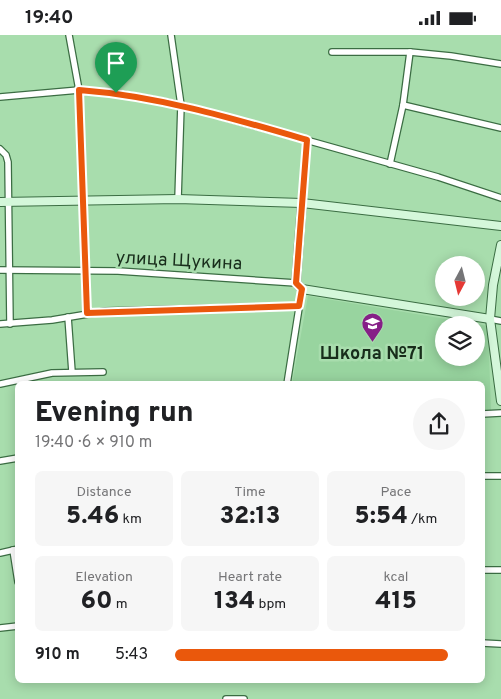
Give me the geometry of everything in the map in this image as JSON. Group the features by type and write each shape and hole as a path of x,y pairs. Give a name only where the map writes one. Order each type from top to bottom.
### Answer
{"street":[{"path":"69,35 79,90 85,199 87,313"},
{"path":"171,35 182,105 178,199"},
{"path":"332,52 410,52 501,64"},
{"path":"390,164 403,105 410,52"},
{"path":"0,97 79,90 116,93 182,105 390,164 501,198"},
{"path":"403,105 501,128"},
{"path":"287,381 299,306 302,203 307,140"},
{"path":"0,149 8,162 4,202 10,324"},
{"path":"4,202 85,199 178,199 302,203 501,227"},
{"path":"501,245 493,285 490,319 501,401"},
{"name":"улица Щукина","path":"0,270 87,270 192,274 299,286 501,321"},
{"path":"0,324 68,317 87,313 299,306"},
{"path":"68,317 72,372"},
{"path":"0,384 52,373 104,372"},
{"path":"485,414 501,413"},
{"path":"0,461 15,458"},
{"path":"485,476 501,476"},
{"path":"0,553 15,550"},
{"path":"485,570 501,570"},
{"path":"0,629 15,626"},
{"path":"485,643 501,644"},
{"path":"226,699 244,699"}],"shaded area":[{"name":"Школа №71","path":"308,296 435,317 435,366 485,366 485,326 488,326 491,410 485,410 485,381 293,381"}],"place":[{"name":"Школа №71","path":"372,342"}],"route":[{"path":"79,90 116,93 182,105 307,140 296,283 302,289 299,306 87,313 85,199 79,90"}]}
